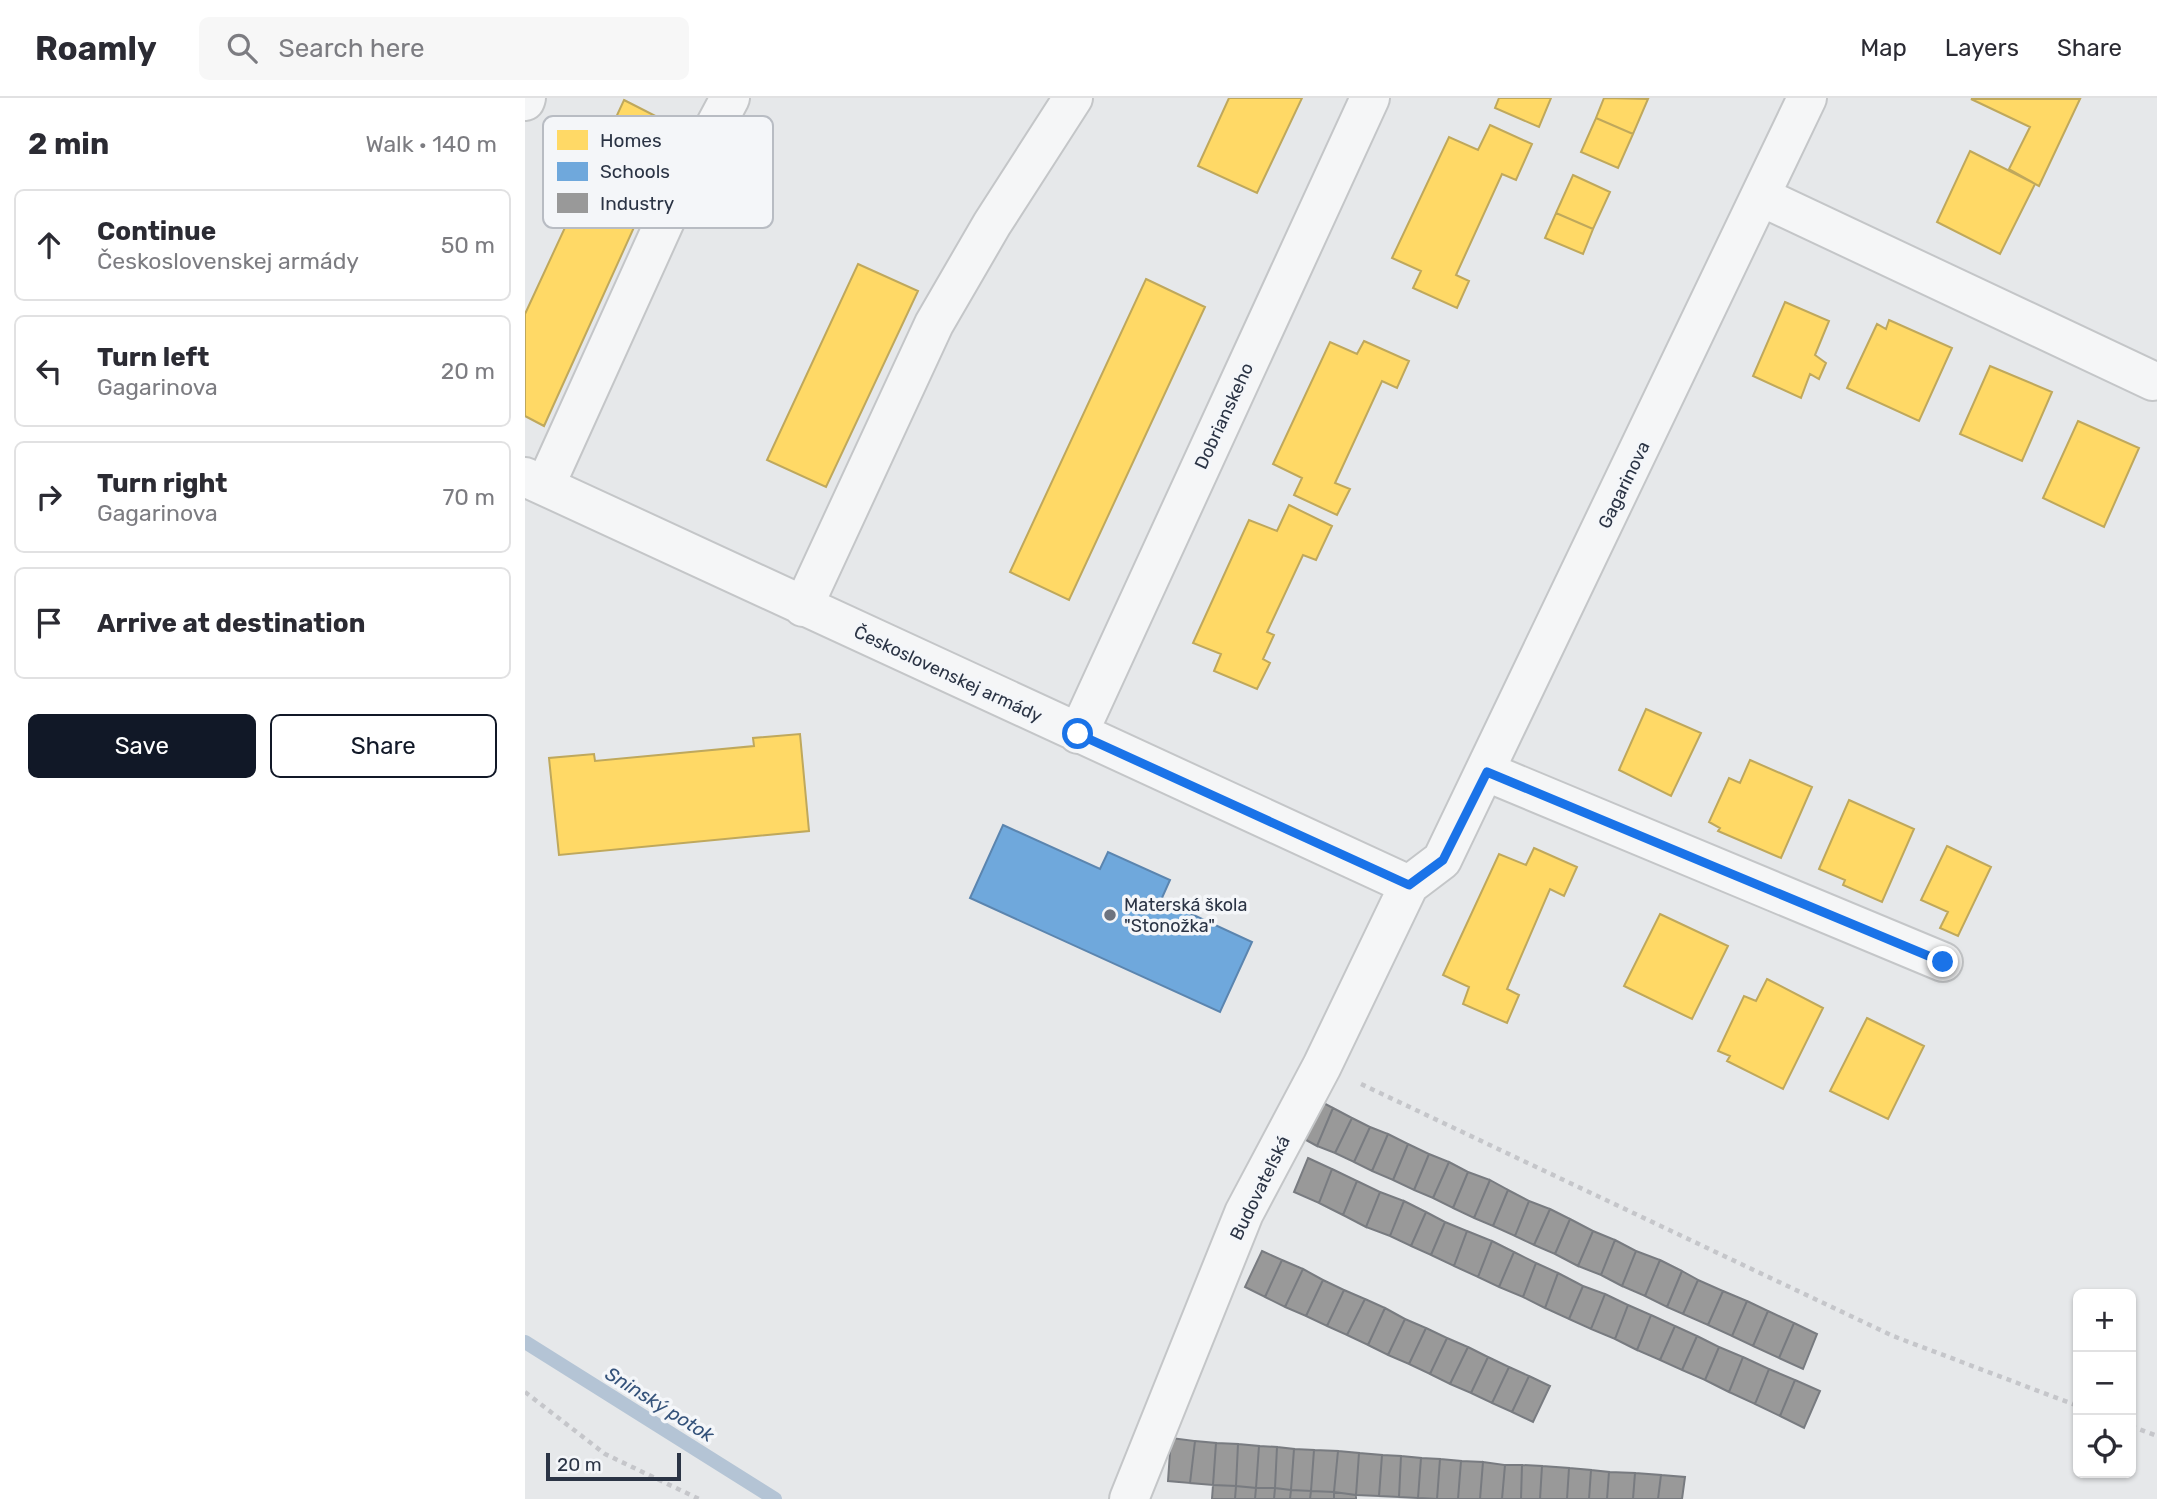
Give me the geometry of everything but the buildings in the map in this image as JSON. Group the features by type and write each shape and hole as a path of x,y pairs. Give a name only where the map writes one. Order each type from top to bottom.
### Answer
{"street":[{"path":"720,116 730,98"},
{"path":"803,607 934,324 992,224 1073,98"},
{"name":"Dobrianskeho","path":"1078,734 1370,98"},
{"name":"Gagarinova","path":"1409,885 1443,860 1807,98"},
{"path":"1762,197 2153,381"},
{"path":"535,482 661,228"},
{"name":"Československej armády","path":"535,482 1409,885"},
{"path":"1487,772 1943,962"},
{"name":"Budovateľská","path":"1129,1499 1244,1213 1322,1066 1409,885"}],"path":[{"path":"1322,1066 1893,1335 2073,1404"},
{"path":"525,1392 605,1454 699,1499"},
{"path":"2136,1428 2157,1436"}],"waterway":[{"name":"Sninský potok","path":"525,1342 775,1499"}],"place":[{"name":"Materská škola \"Stonožka\"","path":"1110,915"}],"route":[{"path":"1078,734 1409,885 1443,860 1487,772 1943,962"}]}
